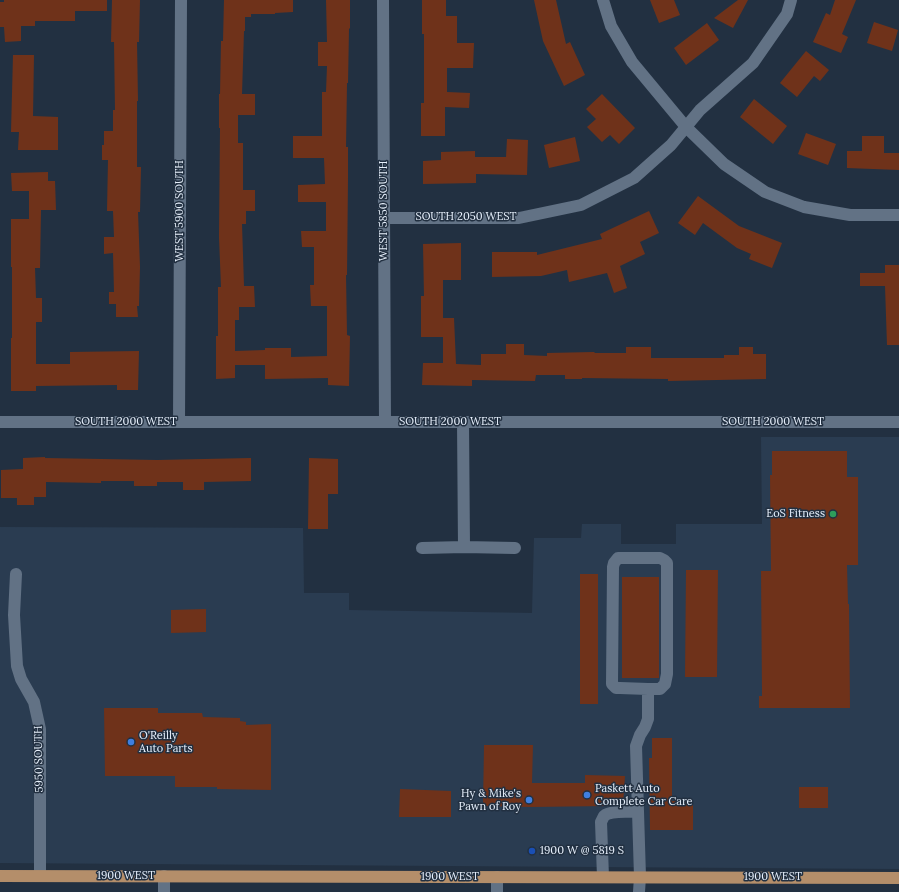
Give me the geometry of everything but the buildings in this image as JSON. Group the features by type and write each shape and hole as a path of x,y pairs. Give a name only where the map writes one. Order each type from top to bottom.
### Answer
{"main road":[{"name":"1900 WEST","path":"0,876 899,878"}],"street":[{"name":"WEST 5900 SOUTH","path":"179,422 181,0"},
{"name":"WEST 5850 SOUTH","path":"383,0 385,422"},
{"path":"603,0 611,26 632,62 686,127 724,164 765,192 804,207 850,215 899,215"},
{"name":"SOUTH 2050 WEST","path":"384,218 519,218 581,204 634,178 670,145 700,110 753,63 787,14 791,0"},
{"name":"SOUTH 2000 WEST","path":"0,422 899,422"},
{"path":"463,422 464,547"},
{"path":"422,548 515,548"},
{"path":"618,558 660,558 667,563 667,674 665,684 660,688 648,688 616,688 612,684 613,567 618,558"},
{"name":"5950 SOUTH","path":"16,574 14,615 15,644 20,679 34,702 40,728 40,876"},
{"path":"639,892 640,877 636,746 648,719 648,688"},
{"path":"603,877 601,822 603,818 610,813 638,812"},
{"path":"164,876 164,892"},
{"path":"497,877 497,892"}],"shaded area":[{"path":"761,437 899,437 899,869 0,863 0,527 303,528 304,593 349,593 349,610 532,613 534,538 581,538 582,524 621,524 621,544 676,544 676,524 762,524"}],"place":[{"name":"EoS Fitness","path":"833,514"},
{"name":"O'Reilly Auto Parts","path":"131,742"},
{"name":"Paskett Auto Complete Car Care","path":"587,795"},
{"name":"Hy & Mike's Pawn of Roy","path":"529,800"},
{"name":"1900 W @ 5819 S","path":"532,851"}]}
